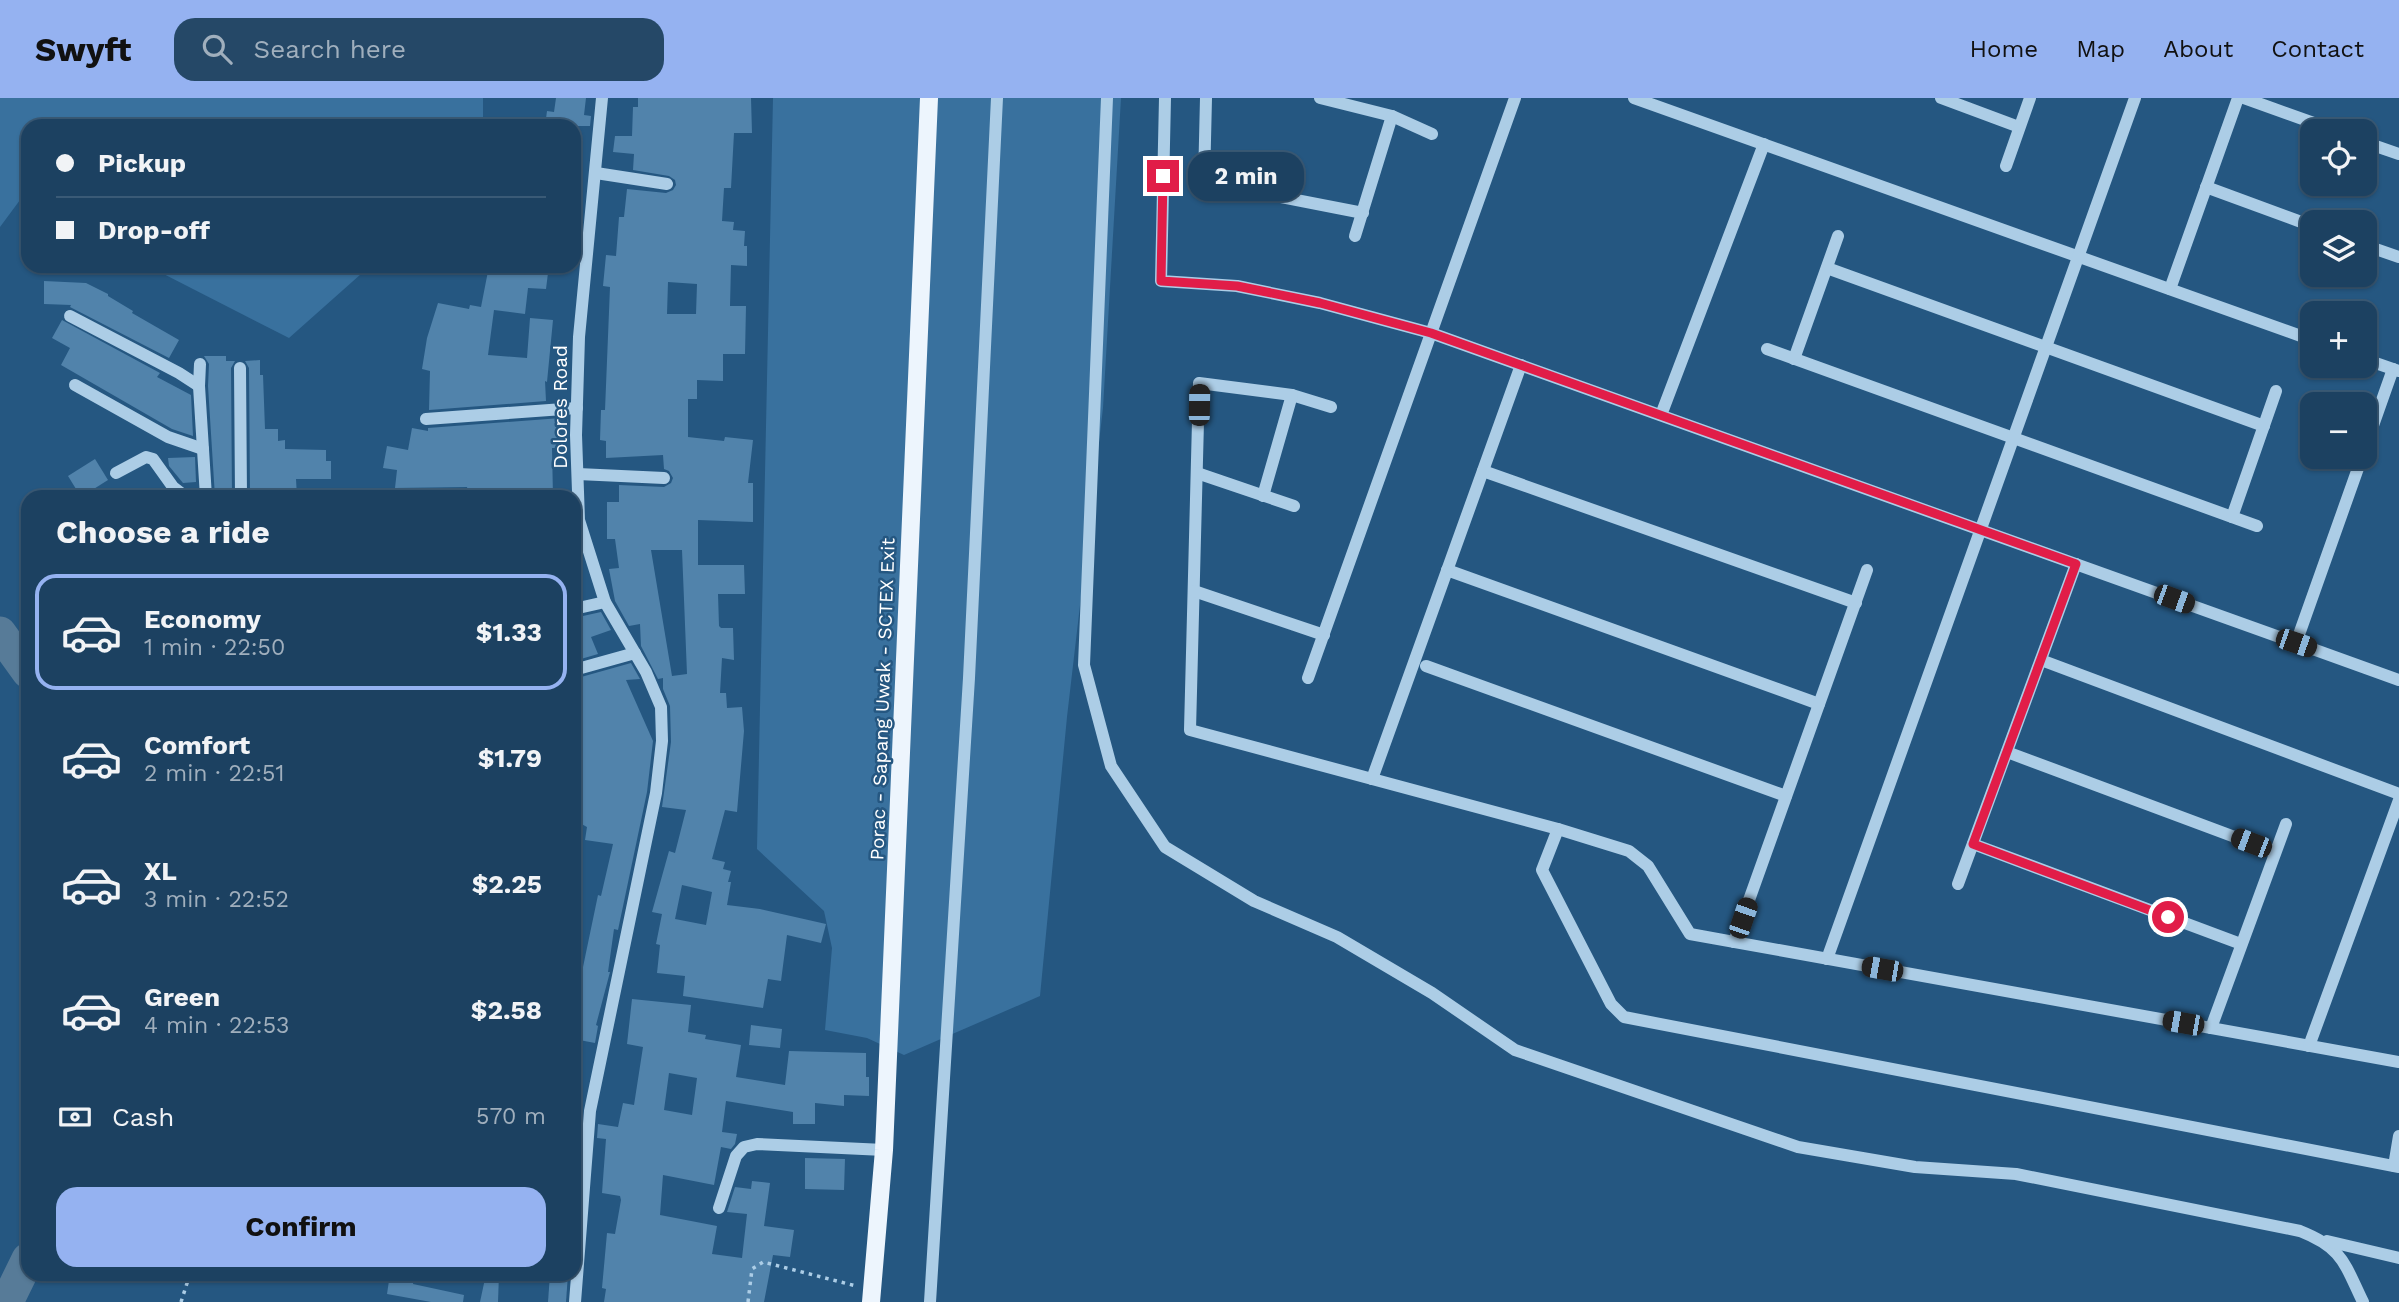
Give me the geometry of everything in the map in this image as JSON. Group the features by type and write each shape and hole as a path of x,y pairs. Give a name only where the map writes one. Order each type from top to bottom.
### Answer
{"main road":[{"name":"Porac - Sapang Uwak - SCTEX Exit","path":"871,1296 884,1150 929,98"}],"street":[{"name":"Dolores Road","path":"578,490 579,337 602,98"},
{"path":"930,1302 968,691 997,98"},
{"path":"1107,98 1083,664 1111,766 1165,847 1254,901 1349,944 1432,993 1515,1050 1798,1147 1915,1167 2016,1174 2300,1231 2323,1241 2399,1258"},
{"path":"1165,98 1161,281 1237,286 1320,303 1431,333 2399,680"},
{"path":"1206,98 1204,182 1363,213"},
{"path":"1320,98 1392,116 1432,134"},
{"path":"1308,678 1515,98"},
{"path":"1634,98 2300,336"},
{"path":"1941,98 2020,127"},
{"path":"2006,166 2030,98"},
{"path":"1827,959 2135,98"},
{"path":"2170,289 2238,98"},
{"path":"2244,98 2303,119"},
{"path":"1355,236 1392,116"},
{"path":"1661,415 1764,144"},
{"path":"2377,146 2399,154"},
{"path":"596,173 667,184"},
{"path":"2206,187 2300,222"},
{"path":"1794,359 1838,236"},
{"path":"2377,249 2399,257"},
{"path":"1827,268 2264,426"},
{"path":"70,316 199,386"},
{"path":"1768,349 2257,526"},
{"path":"2377,363 2396,370 2377,418"},
{"path":"200,364 206,490"},
{"path":"1372,779 1521,365"},
{"path":"240,368 241,490"},
{"path":"1331,407 1292,395 1199,383 1190,730 1558,829 1629,851 1648,866 1690,934 2399,1062"},
{"path":"75,385 168,437 203,449"},
{"path":"2232,517 2276,391"},
{"path":"1263,496 1292,395"},
{"path":"426,419 577,408"},
{"path":"116,472 146,457 153,459 177,490"},
{"path":"2296,643 2358,469"},
{"path":"1482,471 1856,603"},
{"path":"1197,472 1294,506"},
{"path":"578,474 664,478"},
{"name":"Dolores Road","path":"581,526 606,602 646,671 661,707 662,741 656,793 590,1111 581,1226"},
{"path":"1958,884 2076,564"},
{"path":"1447,569 1819,704"},
{"path":"1734,942 1867,570"},
{"path":"1194,591 1324,635"},
{"path":"581,607 606,602"},
{"path":"581,668 635,653"},
{"path":"2040,660 2399,794"},
{"path":"1426,666 1786,796"},
{"path":"2007,752 2275,852"},
{"path":"2309,1046 2399,800"},
{"path":"2211,1028 2286,824"},
{"path":"1558,829 1542,870 1611,1004 1624,1017 2397,1166 2399,1136"},
{"path":"1973,844 2241,944"},
{"path":"719,1208 736,1156 744,1147 757,1144 884,1150"},
{"path":"2323,1241 2341,1255 2363,1302"},
{"name":"Dolores Road","path":"575,1302 577,1281"}],"path":[{"path":"748,1302 752,1269 763,1262 871,1296"},
{"path":"181,1302 188,1281"}],"shaded area":[{"path":"0,98 483,98 483,119 21,119 21,200 0,227"},
{"path":"773,98 1121,98 1103,408 1067,717 1040,996 904,1055 867,1038 825,1030 832,948 824,911 757,849"},
{"path":"162,273 362,273 289,338"}],"building":[{"path":"556,98 586,98 584,115 591,116 590,126 581,126 581,119 546,119 547,111 554,112"},
{"path":"638,98 751,98 752,133 734,133 731,188 724,188 722,221 734,222 733,230 745,231 747,266 731,265 730,306 746,306 745,354 723,354 723,381 697,380 697,399 688,399 688,437 724,441 725,437 753,440 748,483 753,483 753,522 698,520 698,565 744,565 745,594 718,594 719,626 733,628 734,660 722,658 720,693 726,693 727,708 742,707 744,731 737,812 725,810 712,859 725,862 723,869 731,871 727,905 760,909 826,924 821,943 787,935 781,981 768,979 763,1008 683,996 685,976 657,973 660,945 656,944 662,914 652,912 669,851 675,853 686,810 662,807 671,742 670,706 663,689 663,678 658,679 641,646 640,624 629,626 615,601 609,569 619,568 615,539 607,539 607,502 619,502 619,485 664,487 671,483 673,478 669,471 664,469 663,455 606,458 606,441 600,440 601,410 605,410 610,287 603,286 606,255 616,256 619,217 624,217 627,189 666,193 676,185 675,180 669,176 633,170 634,154 613,152 615,136 632,136 633,107 638,107","holes":["668,282 697,284 696,314 667,314","651,550 682,550 687,674 672,676","682,885 712,892 706,925 675,919"]},
{"path":"488,273 548,273 546,289 528,288 525,314 494,310 488,355 527,358 530,318 553,320 547,382 545,381 546,401 429,410 430,371 422,369 427,338 438,303 469,309 470,305 481,307"},
{"path":"44,281 86,283 108,294 133,311 132,313 179,340 169,358 70,307 71,305 44,304"},
{"path":"62,320 160,373 157,377 191,395 193,436 172,429 61,365 70,348 52,338"},
{"path":"204,356 226,356 226,361 235,361 231,368 232,490 215,490 209,364"},
{"path":"260,360 265,429 278,429 278,441 285,440 285,449 326,450 326,461 331,461 331,479 296,479 297,490 250,490 249,368 245,361"},
{"path":"561,418 561,448 552,448 553,490 395,488 397,470 383,468 387,446 408,450 412,428 428,431 428,428"},
{"path":"195,457 196,482 183,483 169,466 168,458"},
{"path":"95,459 108,480 92,490 77,490 68,476"},
{"path":"601,612 611,630 591,637 598,654 581,659 581,616"},
{"path":"631,663 640,679 626,680 653,741 647,792 618,930 614,929 610,972 596,1025 595,1043 581,1040 581,967 613,844 585,840 587,827 581,824 581,677"},
{"path":"632,999 691,1005 688,1032 706,1035 705,1039 741,1045 736,1077 785,1085 789,1051 866,1053 869,1096 844,1095 844,1106 815,1103 815,1124 793,1124 793,1112 726,1101 722,1132 737,1134 731,1149 721,1147 714,1185 663,1175 660,1215 717,1226 712,1254 742,1258 747,1214 727,1212 735,1187 751,1189 752,1181 770,1183 764,1226 794,1230 790,1257 773,1255 764,1302 604,1302 606,1289 602,1288 607,1233 615,1234 621,1200 620,1196 602,1193 606,1139 597,1138 598,1124 618,1127 623,1103 634,1105 643,1047 627,1044","holes":["669,1073 697,1078 692,1115 664,1110"]},
{"path":"751,1025 782,1029 780,1048 749,1045"},
{"path":"805,1158 845,1159 844,1190 805,1189"},
{"path":"389,1281 414,1281 413,1284 464,1295 463,1302 431,1302 387,1294"},
{"path":"484,1281 499,1281 498,1302 480,1302"},
{"path":"550,1281 568,1281 566,1302 548,1302"}],"waterway":[{"path":"0,633 21,662"},
{"path":"7,1302 21,1273"}],"route":[{"path":"1163,176 1161,281 1237,286 1320,303 1431,333 2076,564 1973,844 2168,917"}]}
